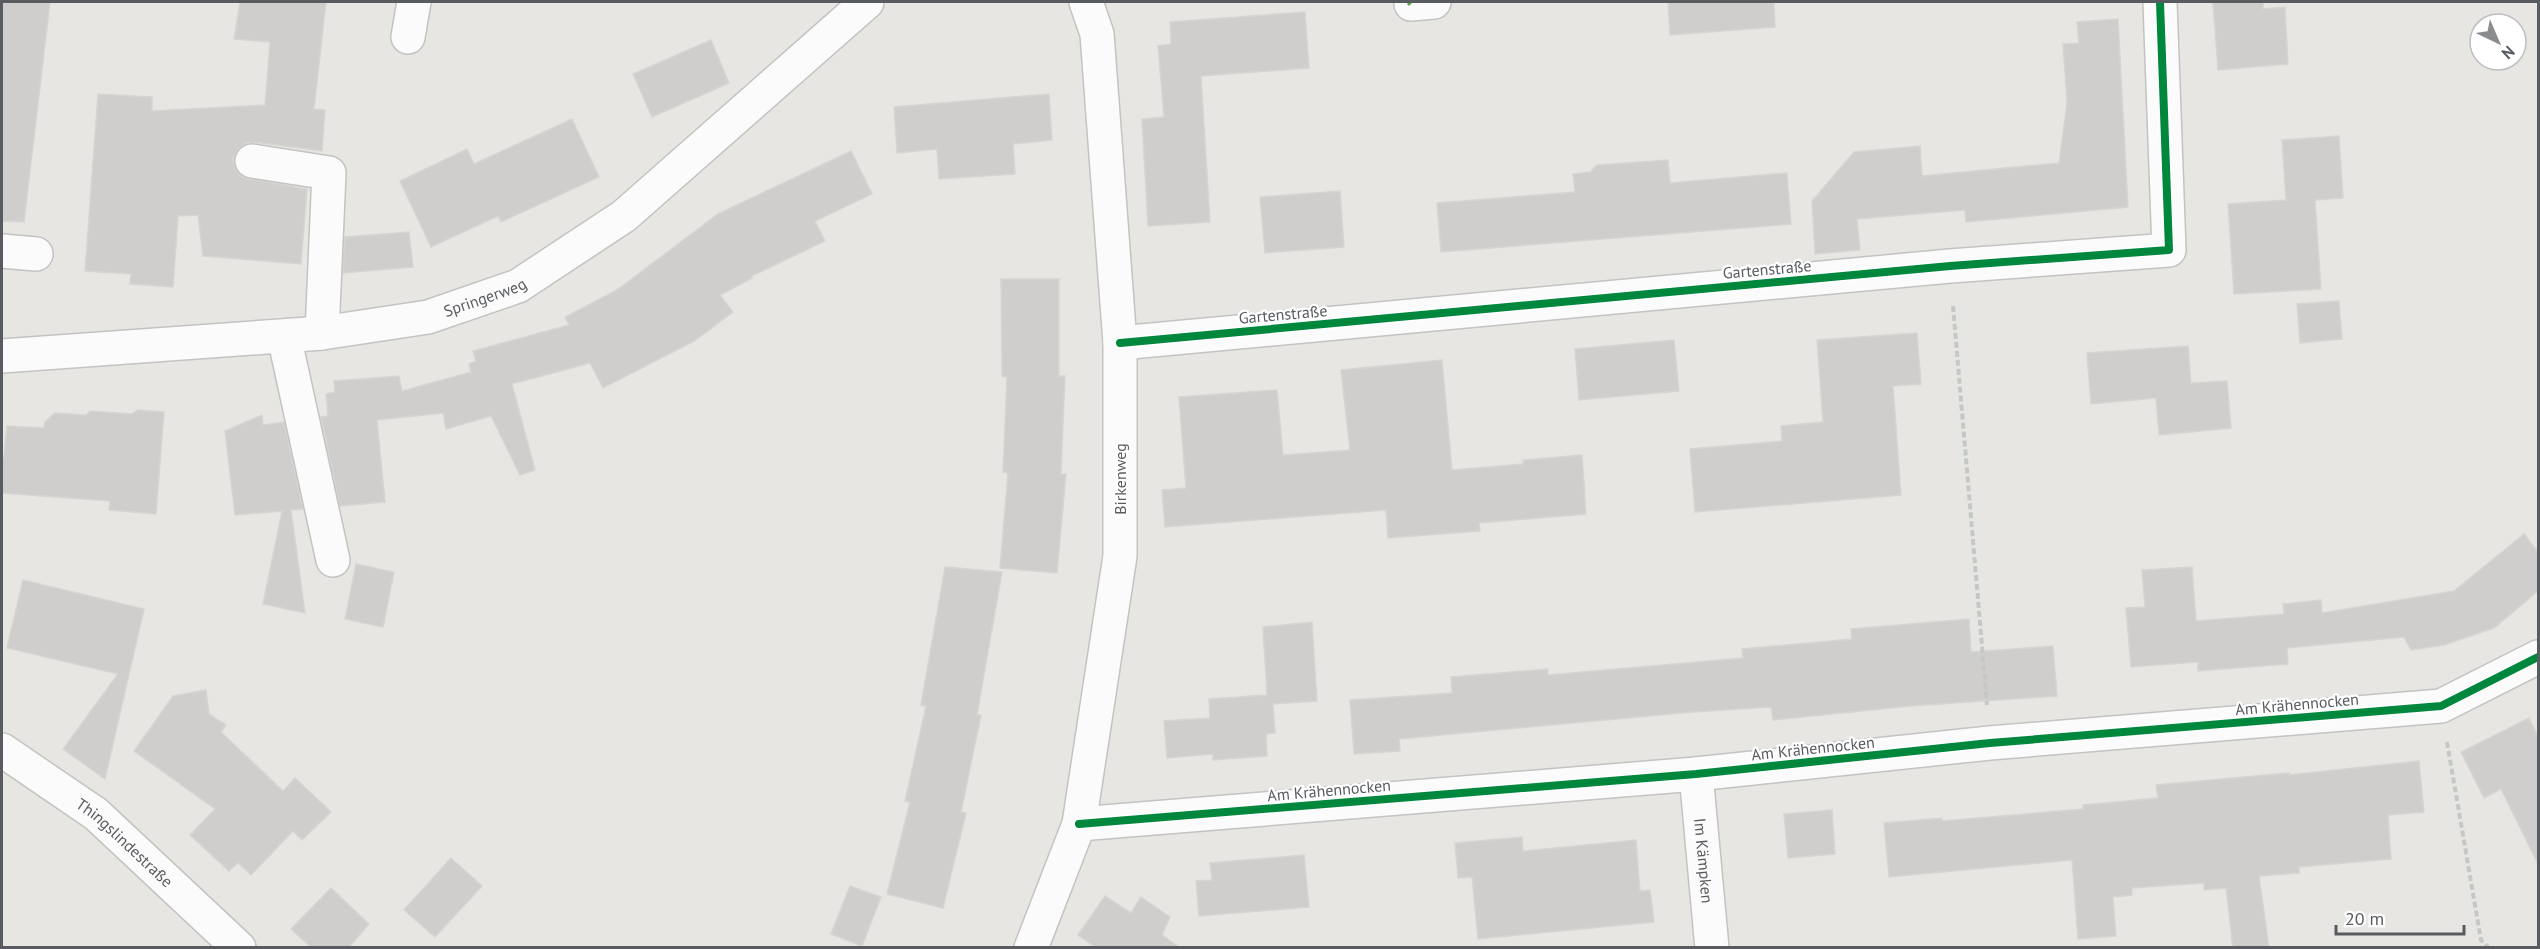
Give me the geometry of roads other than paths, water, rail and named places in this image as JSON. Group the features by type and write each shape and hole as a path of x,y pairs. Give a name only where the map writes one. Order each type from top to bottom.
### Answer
{"street":[{"path":"408,37 414,2"},
{"name":"Springerweg","path":"2,356 322,333 428,317 518,286 624,216 867,2"},
{"name":"Birkenweg","path":"1031,948 1079,824 1120,556 1120,343 1097,34 1086,2"},
{"name":"Gartenstraße","path":"1120,343 1950,266 2169,250 2160,2"},
{"path":"252,161 329,173 322,333"},
{"path":"2,251 36,254"},
{"path":"284,336 333,560"},
{"name":"Am Krähennocken","path":"1079,824 1696,774 1990,743 2441,706 2538,657"},
{"name":"Thingslindestraße","path":"2,750 96,814 239,948"},
{"name":"Im Kämpken","path":"1696,774 1712,948"}]}
